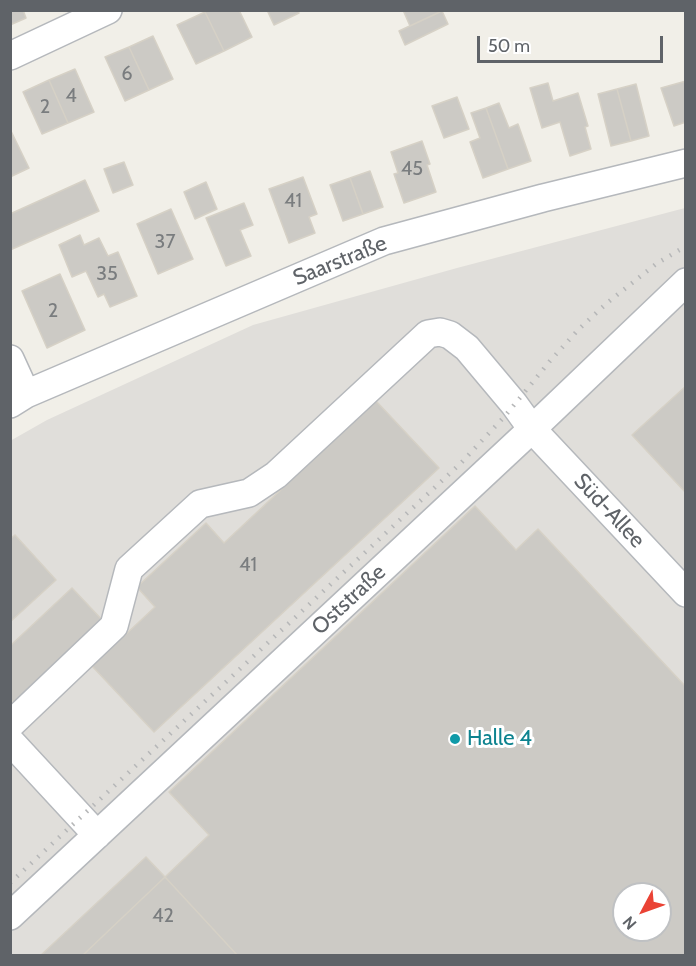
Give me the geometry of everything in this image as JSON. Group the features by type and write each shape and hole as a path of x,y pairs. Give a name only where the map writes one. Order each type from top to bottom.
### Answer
{"street":[{"path":"10,56 108,10"},
{"name":"Saarstraße","path":"18,399 384,241 543,198 686,163"},
{"name":"Oststraße","path":"10,916 532,429 686,282"},
{"name":"Süd-Allee","path":"10,725 114,626 129,569 200,504 249,494 276,476 428,334 450,335 467,348 532,429 686,594"},
{"path":"10,359 18,399"},
{"path":"10,741 97,834"}],"shaded area":[{"path":"685,208 685,955 11,955 10,441 47,420 253,325"}],"building":[{"path":"10,10 23,10 26,18 10,25"},
{"path":"208,10 239,10 252,37 224,51 205,12"},
{"path":"267,10 298,10 299,13 274,25"},
{"path":"403,10 441,10 442,11 410,26"},
{"path":"442,11 448,24 405,45 399,31"},
{"path":"205,12 224,51 196,64 177,25"},
{"path":"153,36 173,79 149,90 129,47"},
{"path":"129,47 149,90 125,101 105,57"},
{"path":"75,69 94,112 68,123 49,80"},
{"path":"49,80 68,123 42,134 23,92"},
{"path":"686,81 686,122 674,126 661,88"},
{"path":"548,83 553,101 578,93 588,126 585,127 591,149 570,156 560,122 542,128 530,88"},
{"path":"636,84 649,136 631,141 617,89"},
{"path":"617,89 631,141 611,146 598,94"},
{"path":"457,97 469,129 444,138 432,106"},
{"path":"499,103 509,128 518,124 531,161 508,169 486,108"},
{"path":"486,108 508,169 483,178 470,142 480,138 471,113"},
{"path":"10,129 29,168 10,177"},
{"path":"422,141 436,192 404,203 394,174 398,173 391,152"},
{"path":"124,162 133,185 113,193 104,169"},
{"path":"370,171 383,207 363,214 350,178"},
{"path":"303,177 317,214 309,217 315,233 289,243 269,189"},
{"path":"350,178 363,214 343,221 330,185"},
{"path":"85,180 99,211 10,250 10,214"},
{"path":"206,182 217,209 195,219 184,192"},
{"path":"244,203 253,225 240,230 251,256 226,266 206,218"},
{"path":"171,209 193,259 158,274 137,224"},
{"path":"80,235 84,245 99,238 108,256 118,252 137,296 110,307 104,294 98,297 86,271 72,277 59,245"},
{"path":"60,274 85,330 47,348 22,291"},
{"path":"686,386 686,493 632,435"},
{"path":"376,401 439,468 154,732 92,666 155,607 137,587 206,523 224,543"},
{"name":"Halle 4","path":"475,506 516,550 538,529 686,687 686,956 238,956 165,877 209,835 169,792"},
{"path":"15,535 56,580 10,622 10,539"},
{"path":"72,588 105,623 16,705 10,699 10,646"},
{"path":"146,857 165,877 82,956 40,956"},
{"path":"165,877 238,956 82,956"}],"railway":[{"path":"10,883 461,463 505,416 578,330 607,303 656,264 686,246"}],"place":[{"name":"Halle 4","path":"455,739"}]}
